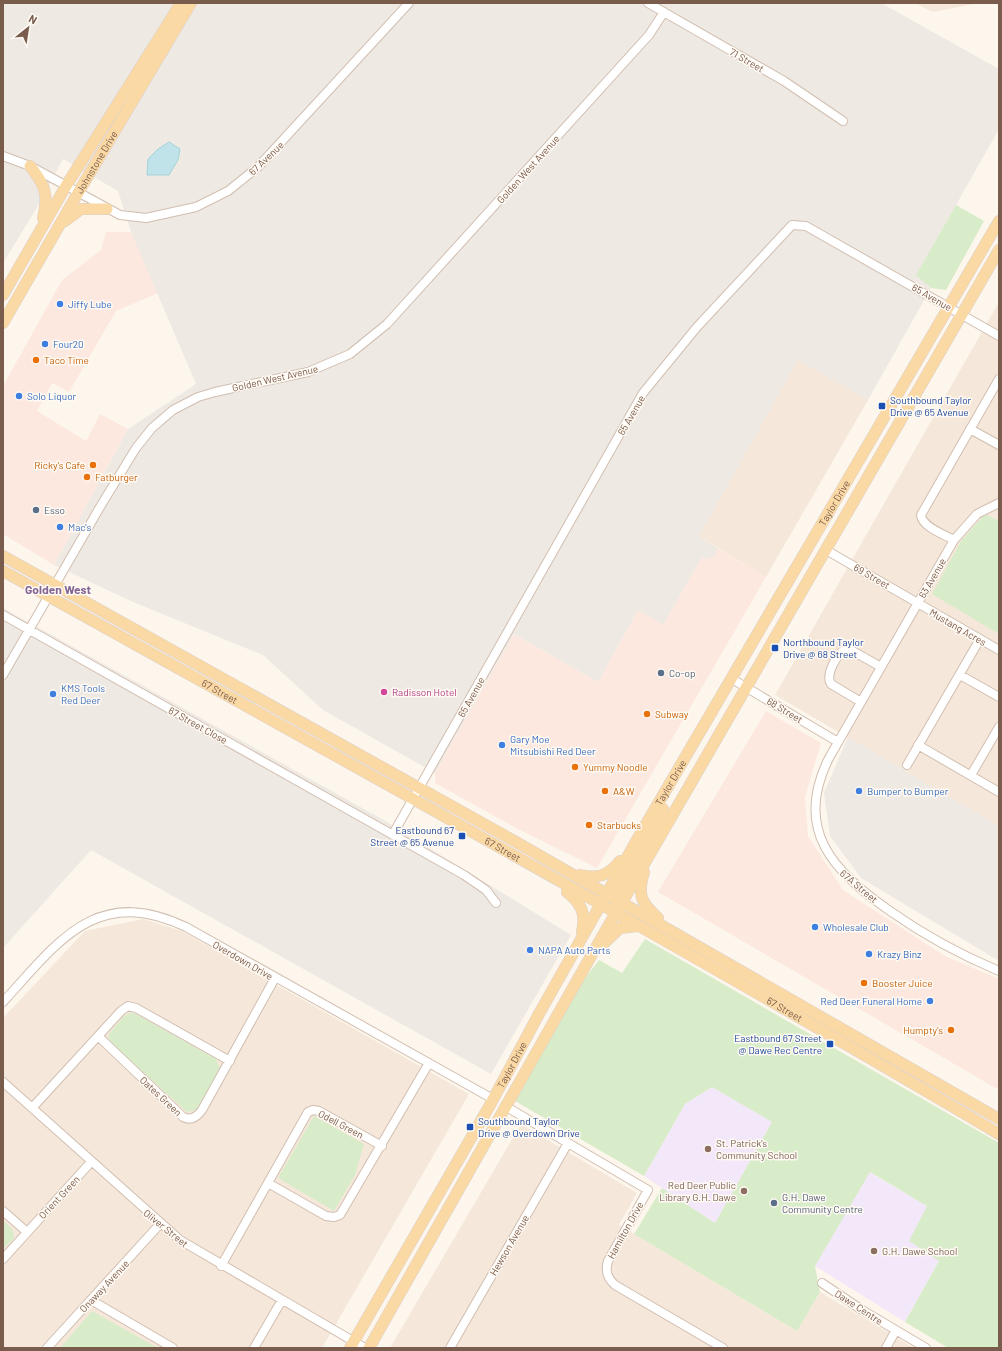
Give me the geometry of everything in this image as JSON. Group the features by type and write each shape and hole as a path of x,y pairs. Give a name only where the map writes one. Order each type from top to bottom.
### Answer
{"main road":[{"name":"Johnstone Drive","path":"3,295 66,186 181,3"},
{"name":"Johnstone Drive","path":"3,323 78,193 192,3"},
{"path":"30,166 42,182 46,193 46,207 40,229"},
{"path":"57,229 81,209 107,209"},
{"name":"Taylor Drive","path":"352,1345 493,1099 642,831 732,680 999,221"},
{"name":"Taylor Drive","path":"620,901 649,857 999,250"},
{"name":"67 Street","path":"3,556 672,930 999,1119"},
{"name":"67 Street","path":"3,571 863,1053 999,1134"},
{"path":"616,914 620,901 620,892 664,807 677,772"},
{"path":"566,871 587,876 602,877 615,867 642,831"},
{"path":"649,857 640,892 646,906 672,930"},
{"path":"545,874 573,896 580,904 584,920 581,939"},
{"name":"Taylor Drive","path":"369,1348 505,1106 616,914"},
{"path":"591,956 620,928 638,926"}],"street":[{"name":"67 Avenue","path":"3,156 30,166 107,209 128,217 156,216 196,207 228,191 269,156 409,3"},
{"name":"71 Street","path":"648,3 784,81 843,121"},
{"name":"Golden West Avenue","path":"3,675 136,448 152,428 173,410 198,397 308,372 350,354 370,339 387,324 649,35 664,12"},
{"name":"65 Avenue","path":"413,800 643,393 697,327 792,225 806,226 999,336"},
{"path":"954,540 923,521 921,515 999,379"},
{"path":"970,429 999,445"},
{"name":"63 Avenue","path":"838,742 954,540 977,514 999,503"},
{"name":"69 Street","path":"826,550 918,603"},
{"name":"Mustang Acres","path":"918,603 999,650"},
{"name":"67 Street Close","path":"3,615 393,834 477,883 486,890 496,903"},
{"path":"907,765 980,639"},
{"path":"861,702 831,684 828,678 830,671 842,652 846,649 851,650 881,667"},
{"path":"960,675 999,697"},
{"name":"68 Street","path":"732,680 838,742"},
{"path":"971,776 999,727"},
{"name":"67A Street","path":"838,742 820,778 816,800 818,827 822,840 834,863 844,875 866,894 915,928 965,955 999,971"},
{"path":"918,745 999,792"},
{"path":"393,834 413,800"},
{"name":"Overdown Drive","path":"3,1002 53,948 70,933 98,917 125,912 147,914 173,921 493,1099"},
{"name":"Oates Green","path":"99,1037 186,1118 195,1117 200,1113 230,1061 275,978"},
{"path":"32,1108 99,1037 121,1011 130,1006 230,1061"},
{"path":"268,1182 326,1216 336,1217 342,1213 429,1063"},
{"name":"Oliver Street","path":"3,1082 160,1224 188,1246 282,1300 352,1345 365,1348"},
{"name":"Hamilton Drive","path":"505,1106 648,1190 608,1260 606,1268 609,1279 615,1285 722,1348"},
{"name":"Odell Green","path":"221,1266 305,1115 310,1110 322,1112 382,1146"},
{"name":"Hewson Avenue","path":"450,1348 568,1143"},
{"name":"Orient Green","path":"3,1259 91,1162"},
{"path":"3,1211 27,1232"},
{"name":"Onaway Avenue","path":"47,1348 160,1224"},
{"name":"Dawe Centre","path":"822,1283 926,1348"},
{"path":"91,1300 173,1348"},
{"path":"254,1348 282,1300"},
{"path":"886,1348 896,1330"}],"shaded area":[{"path":"3,3 881,3 999,69 999,129 917,274 931,288 868,400 798,360 699,536 718,548 715,555 707,560 702,557 663,625 638,610 598,682 514,634 435,773 323,710 263,655 133,602 54,565 128,429 196,384 131,232 118,191 63,159 41,201 3,263"},
{"path":"915,3 979,3 933,12"},
{"path":"106,232 131,232 158,293 116,311 69,392 52,383 37,411 86,441 100,414 128,429 54,565 3,534 3,386 62,280 101,250"},
{"path":"999,302 999,826 775,695"},
{"path":"798,359 868,400 766,577 699,536"},
{"path":"718,548 766,577 597,868 516,828 435,783 435,773 514,634 598,682 638,610 663,624 702,557 715,555"},
{"path":"3,608 382,819 571,935 491,1074 91,850 3,948"},
{"path":"766,711 821,743 805,797 808,836 843,890 945,956 999,979 999,1090 658,892"},
{"path":"848,737 999,826 999,961 861,878 830,836 824,793"},
{"path":"143,919 182,931 469,1094 322,1348 3,1348 3,1018 85,931"},
{"name":"St. Patrick's Community School","path":"712,1087 772,1122 715,1223 644,1176 685,1104"},
{"path":"521,1124 637,1193 619,1225 797,1331 820,1292 914,1348 390,1348"},
{"name":"G.H. Dawe School","path":"869,1172 927,1206 939,1261 905,1322 815,1266"}],"green space":[{"path":"956,205 984,221 946,290 931,288 916,275"},
{"path":"985,514 999,521 999,634 932,594 961,541"},
{"path":"645,939 999,1143 999,1348 948,1348 905,1322 939,1261 909,1241 927,1206 870,1172 815,1266 820,1292 797,1331 634,1234 662,1188 715,1223 772,1122 712,1087 685,1104 644,1176 515,1101 579,986 599,960 622,973"},
{"path":"132,1012 216,1059 220,1068 196,1110 187,1112 110,1042 108,1035 124,1016"},
{"path":"314,1116 364,1144 355,1175 334,1211 278,1178"},
{"path":"3,1220 13,1230 14,1238 3,1249"},
{"path":"92,1311 158,1348 60,1348"}],"water":[{"path":"169,142 180,149 178,160 169,175 147,175 148,159 158,149"}],"place":[{"name":"Jiffy Lube","path":"60,304"},
{"name":"Four20","path":"45,344"},
{"name":"Taco Time","path":"36,360"},
{"name":"Solo Liquor","path":"19,396"},
{"name":"Southbound Taylor Drive @ 65 Avenue","path":"882,406"},
{"name":"Ricky's Cafe","path":"93,465"},
{"name":"Fatburger","path":"87,477"},
{"name":"Esso","path":"36,510"},
{"name":"Mac's","path":"60,527"},
{"name":"Northbound Taylor Drive @ 68 Street","path":"775,648"},
{"name":"Co-op","path":"661,673"},
{"name":"Radisson Hotel","path":"384,692"},
{"name":"KMS Tools Red Deer","path":"53,694"},
{"name":"Subway","path":"647,714"},
{"name":"Gary Moe Mitsubishi Red Deer","path":"502,745"},
{"name":"Yummy Noodle","path":"575,767"},
{"name":"A&W","path":"605,791"},
{"name":"Bumper to Bumper","path":"859,791"},
{"name":"Starbucks","path":"589,825"},
{"name":"Eastbound 67 Street @ 65 Avenue","path":"462,836"},
{"name":"Wholesale Club","path":"815,927"},
{"name":"NAPA Auto Parts","path":"530,950"},
{"name":"Krazy Binz","path":"869,954"},
{"name":"Booster Juice","path":"864,983"},
{"name":"Red Deer Funeral Home","path":"930,1001"},
{"name":"Humpty's","path":"951,1030"},
{"name":"Eastbound 67 Street @ Dawe Rec Centre","path":"830,1044"},
{"name":"Southbound Taylor Drive @ Overdown Drive","path":"470,1127"},
{"name":"St. Patrick's Community School","path":"708,1149"},
{"name":"Red Deer Public Library G.H. Dawe","path":"744,1191"},
{"name":"G.H. Dawe Community Centre","path":"774,1203"},
{"name":"G.H. Dawe School","path":"874,1251"}],"district":[{"name":"Golden West","path":"58,589"}]}
